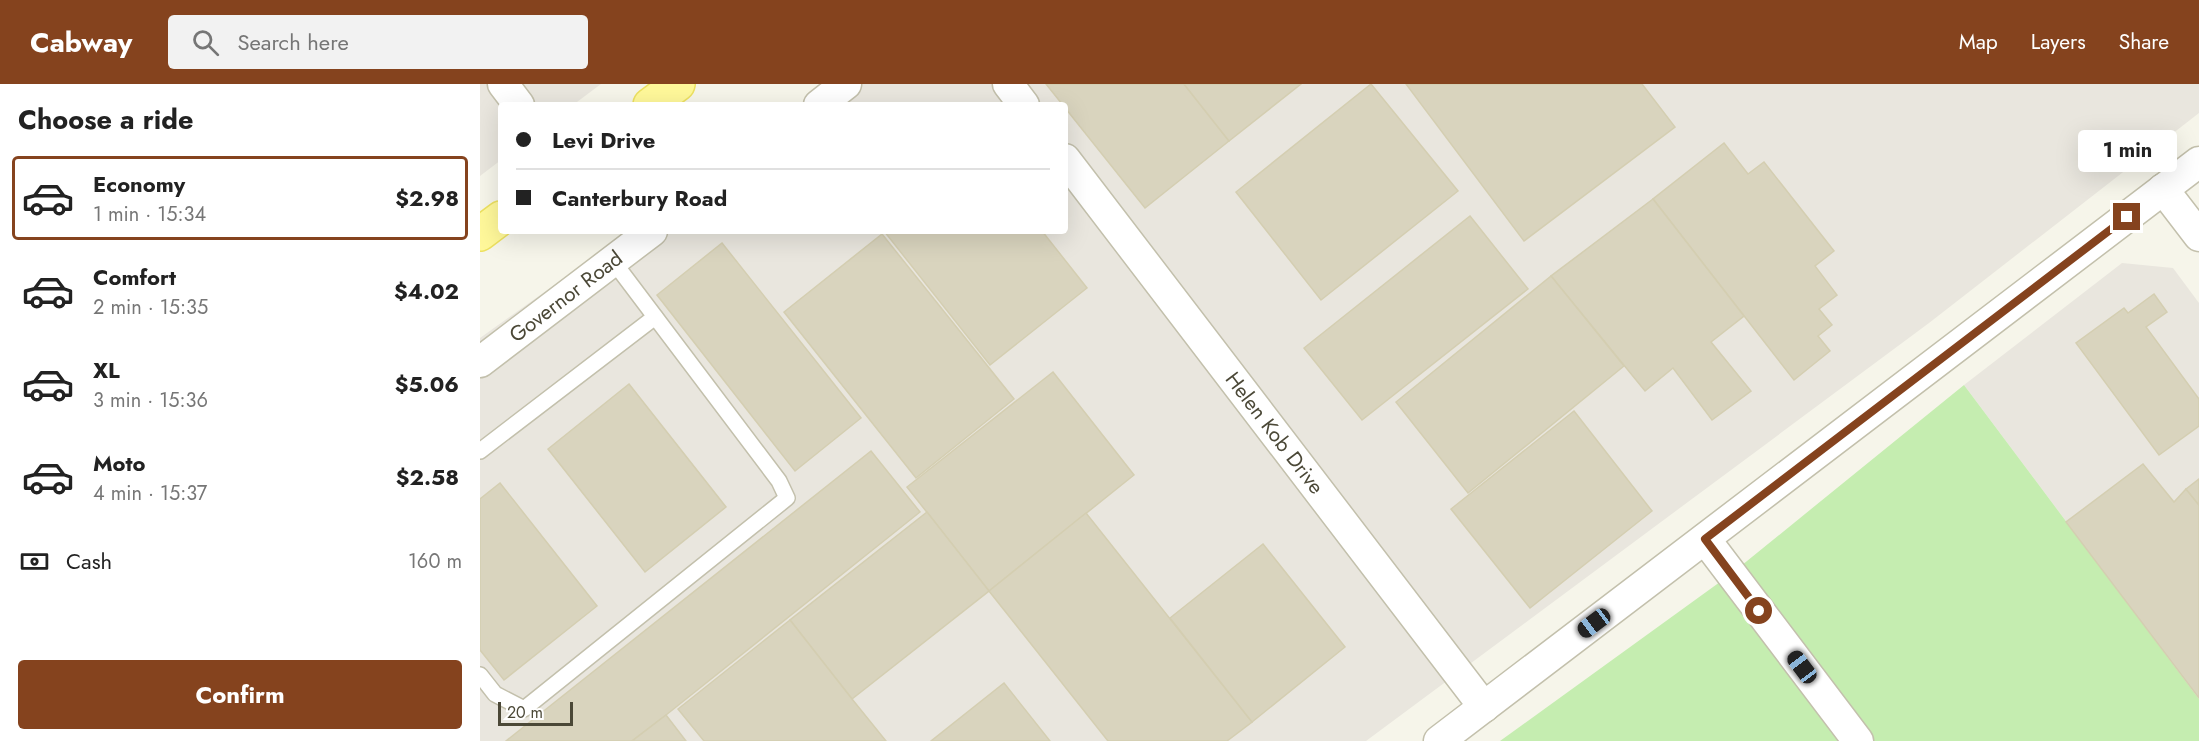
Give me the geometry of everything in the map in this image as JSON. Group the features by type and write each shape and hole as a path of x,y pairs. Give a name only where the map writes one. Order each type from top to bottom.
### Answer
{"main road":[{"path":"654,102 678,84"},
{"path":"480,234 498,220"}],"street":[{"path":"503,84 517,102"},
{"path":"823,102 846,84"},
{"path":"1008,84 1022,102"},
{"path":"1438,741 2199,162"},
{"name":"Helen Kob Drive","path":"1068,163 1484,706"},
{"path":"2163,189 2199,236"},
{"name":"Governor Road","path":"480,362 648,234"},
{"path":"1705,539 1858,741"}],"lane":[{"path":"480,675 495,694 524,709 787,498 779,481 613,261"},
{"path":"480,451 655,316"}],"shaded area":[{"path":"480,84 601,84 577,102 498,102 498,162 480,176"},
{"path":"836,84 2199,84 2199,113 1929,323 1366,741 480,741 480,338 626,234 1068,234 1068,102 811,102"},
{"path":"2122,263 2173,268 2199,303 2199,699 1964,385"}],"green space":[{"path":"1964,385 2199,699 2199,741 1500,741 1731,574"}],"building":[{"path":"1046,84 1184,84 1229,141 1145,208 1068,112 1068,102 1060,102"},
{"path":"1184,84 1301,84 1229,141"},
{"path":"1371,84 1458,191 1321,300 1236,192"},
{"path":"1406,84 1642,84 1675,127 1524,241"},
{"path":"1724,143 1748,174 1764,162 1834,251 1815,266 1837,295 1819,309 1832,325 1818,336 1830,351 1794,380 1653,199"},
{"path":"1653,199 1744,316 1711,342 1751,391 1712,420 1673,368 1645,391 1551,276"},
{"path":"1470,216 1528,289 1362,420 1304,348"},
{"path":"882,234 1014,399 916,478 784,312"},
{"path":"886,234 1044,234 1087,288 990,365"},
{"path":"722,243 861,418 795,471 657,295"},
{"path":"1551,276 1624,366 1468,493 1396,402"},
{"path":"2154,294 2167,312 2146,327 2199,399 2199,426 2159,455 2076,343 2124,308 2128,313"},
{"path":"1053,372 1134,475 989,591 907,487"},
{"path":"629,384 726,507 645,572 548,449"},
{"path":"1574,411 1652,511 1530,608 1451,509"},
{"path":"871,451 920,512 666,715 632,741 506,741"},
{"path":"2143,464 2174,502 2186,489 2199,505 2199,698 2066,522"},
{"path":"2199,479 2199,505 2186,489"},
{"path":"500,483 597,606 504,680 480,650 480,499"},
{"path":"927,512 989,591 852,699 790,620"},
{"path":"1086,513 1252,722 1227,741 1108,741 989,591"},
{"path":"1263,544 1345,647 1252,722 1170,618"},
{"path":"790,620 886,741 704,741 678,709"},
{"path":"1004,683 1050,741 931,741"},
{"path":"666,715 686,741 632,741"}],"route":[{"path":"1759,611 1705,539 2127,217"}]}
